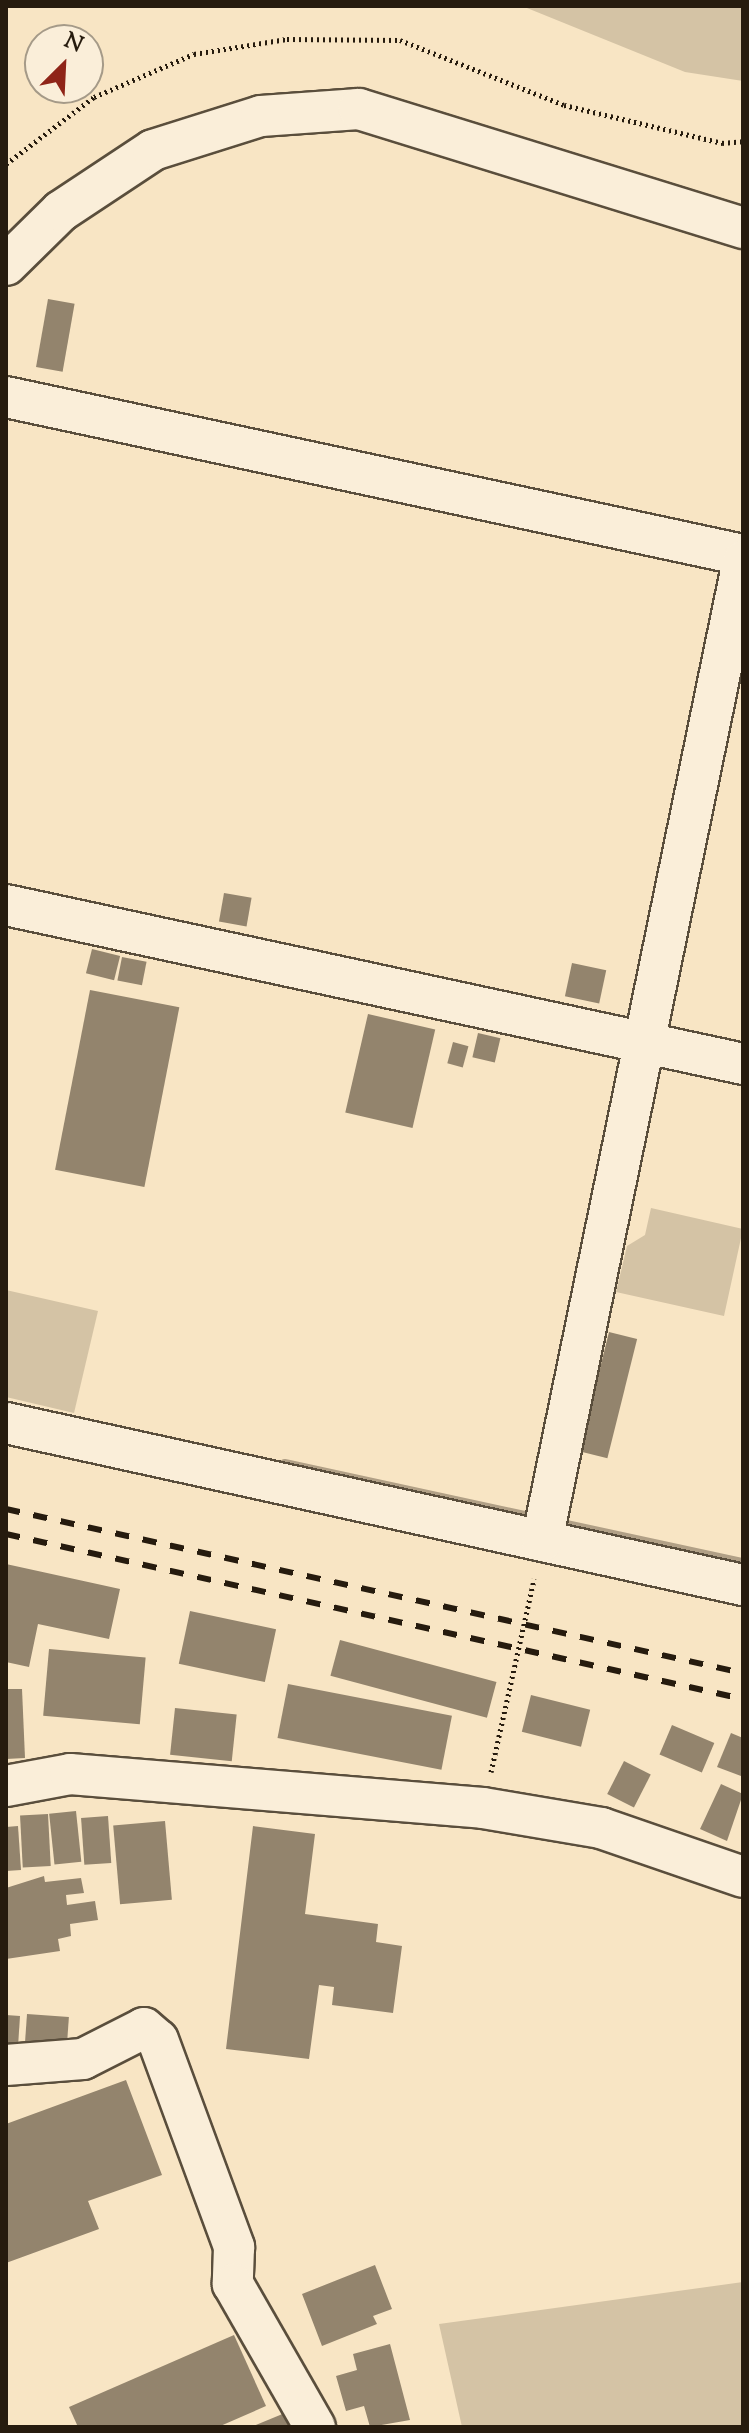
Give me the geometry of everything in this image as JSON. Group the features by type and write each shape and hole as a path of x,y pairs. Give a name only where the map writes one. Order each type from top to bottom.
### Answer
{"street":[{"path":"6,265 61,211 153,150 261,116 359,109 743,228"},
{"path":"6,397 743,558 648,1043 545,1527"},
{"path":"6,905 743,1064"},
{"path":"6,1423 545,1527 743,1585"},
{"path":"6,1786 70,1774 483,1808 601,1828 743,1877"},
{"path":"6,2065 83,2059 144,2028 158,2040 234,2247 233,2284 315,2427"}],"path":[{"path":"483,1808 545,1527"}],"shaded area":[{"path":"522,6 743,6 743,81 685,72"},
{"path":"651,1208 743,1229 724,1316 616,1292 627,1246 645,1235"},
{"path":"6,1290 98,1311 74,1413 6,1397"},
{"path":"743,2282 743,2427 462,2427 439,2324"}],"building":[{"path":"48,299 75,304 63,372 36,367"},
{"path":"224,893 252,898 247,926 219,922"},
{"path":"92,949 120,956 114,980 86,973"},
{"path":"122,957 147,962 142,985 117,981"},
{"path":"572,963 606,970 599,1004 565,996"},
{"path":"90,990 179,1007 144,1187 55,1170"},
{"path":"368,1014 435,1030 413,1128 345,1112"},
{"path":"478,1033 500,1038 495,1063 472,1057"},
{"path":"453,1042 468,1046 463,1067 447,1063"},
{"path":"609,1332 637,1339 607,1458 579,1451"},
{"path":"6,1564 120,1589 109,1639 38,1624 29,1667 6,1662"},
{"path":"190,1611 276,1629 265,1682 179,1664"},
{"path":"340,1640 496,1682 487,1718 330,1676"},
{"path":"49,1649 146,1657 140,1724 43,1716"},
{"path":"288,1684 452,1716 441,1770 278,1738"},
{"path":"6,1689 22,1689 25,1758 6,1759"},
{"path":"531,1695 590,1710 581,1747 522,1732"},
{"path":"175,1708 237,1714 232,1761 170,1755"},
{"path":"672,1725 714,1743 702,1772 659,1754"},
{"path":"731,1733 743,1738 741,1776 717,1767"},
{"path":"624,1761 651,1775 634,1808 607,1794"},
{"path":"721,1784 743,1794 727,1841 700,1829"},
{"path":"76,1811 81,1862 54,1865 49,1814"},
{"path":"48,1814 51,1866 23,1867 20,1815"},
{"path":"108,1816 111,1863 84,1865 81,1818"},
{"path":"165,1821 172,1900 120,1904 113,1826"},
{"path":"18,1826 21,1870 6,1871 6,1827"},
{"path":"253,1826 315,1834 305,1914 378,1924 376,1942 402,1946 393,2013 332,2005 334,1987 319,1985 309,2059 226,2049"},
{"path":"44,1876 45,1882 81,1878 84,1893 66,1895 67,1905 95,1901 98,1920 70,1924 71,1936 58,1939 60,1951 6,1959 6,1888"},
{"path":"27,2014 69,2017 67,2044 25,2041"},
{"path":"6,2015 20,2016 18,2047 6,2046"},
{"path":"126,2080 162,2175 88,2201 99,2229 6,2263 6,2124"},
{"path":"375,2265 392,2309 373,2316 377,2324 322,2346 302,2294"},
{"path":"234,2335 266,2406 218,2427 78,2427 69,2407"},
{"path":"390,2344 410,2420 370,2427 364,2406 346,2411 336,2376 357,2370 353,2354"},
{"path":"297,2408 305,2427 251,2427"}],"waterway":[{"path":"284,1464 743,1563"}],"railway":[{"path":"6,1509 743,1673"},
{"path":"6,1534 743,1699"}]}
